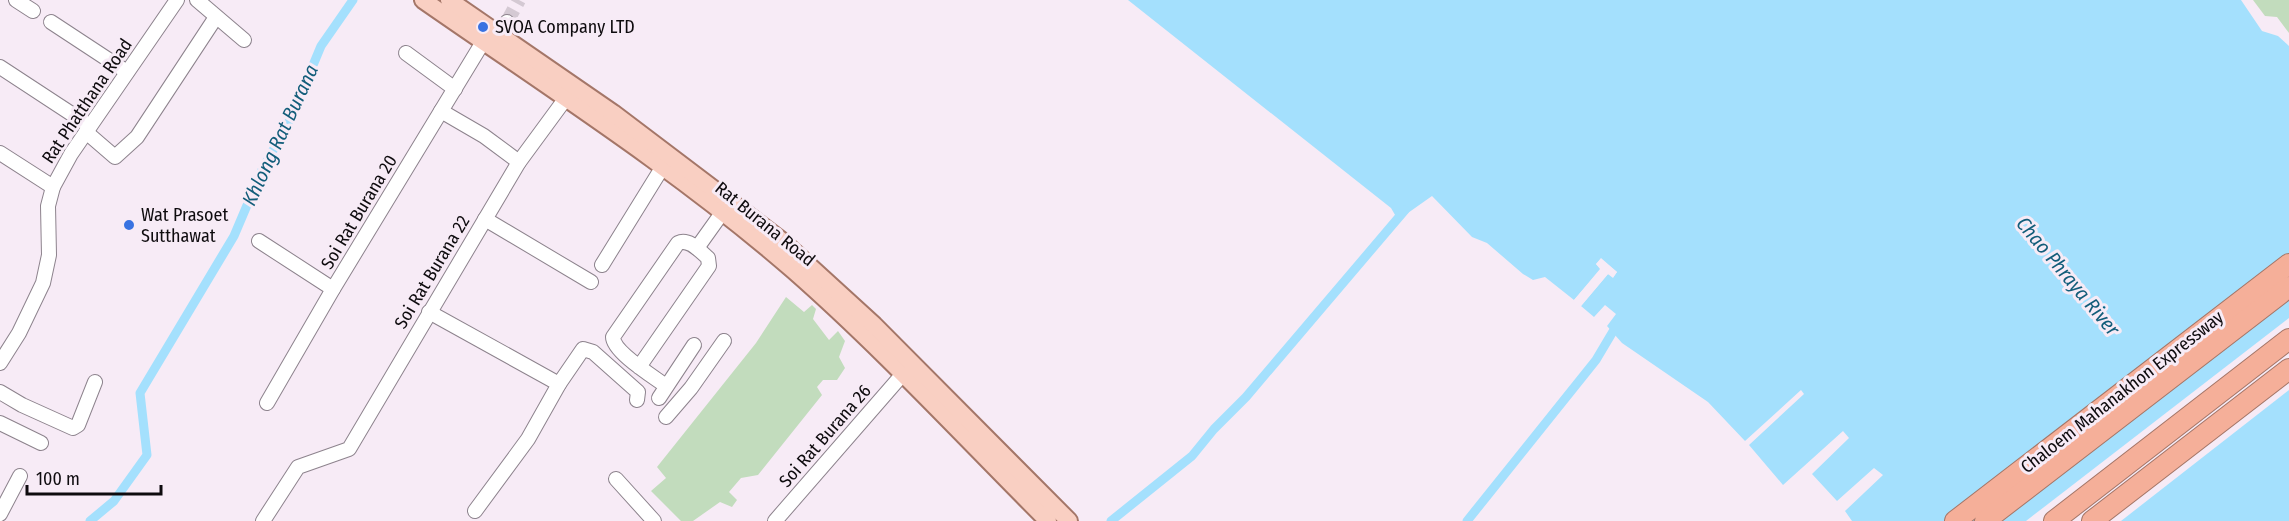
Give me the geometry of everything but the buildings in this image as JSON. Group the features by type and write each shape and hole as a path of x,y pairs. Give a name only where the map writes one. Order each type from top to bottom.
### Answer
{"highway":[{"name":"Chaloem Mahanakhon Expressway","path":"1955,521 2289,264"},
{"name":"Chaloem Mahanakhon Expressway","path":"1985,521 2289,287"},
{"path":"2054,521 2289,339"},
{"path":"2092,521 2289,369"}],"main road":[{"name":"Rat Burana Road","path":"423,0 566,98 763,245 819,294 1048,521"},
{"name":"Rat Burana Road","path":"449,0 504,29 782,240 874,325 1069,521"}],"street":[{"path":"16,0 33,11"},
{"name":"Rat Phatthana Road","path":"0,363 28,316 43,283 49,255 48,206 53,186 88,129 177,0"},
{"path":"196,0 244,40"},
{"path":"0,68 88,129 115,157 137,137 216,17"},
{"path":"51,22 127,72"},
{"name":"Soi Rat Burana 20","path":"267,403 333,289 483,42"},
{"path":"406,53 454,89"},
{"name":"Soi Rat Burana 22","path":"263,521 298,467 349,449 519,162 566,98"},
{"path":"441,111 484,136 519,162"},
{"path":"0,153 53,186"},
{"path":"602,265 662,168"},
{"path":"697,248 722,213"},
{"path":"485,219 591,282"},
{"path":"258,241 333,289"},
{"path":"639,367 709,266 708,258 697,248 683,241 678,243 613,337 615,345 639,367 666,386"},
{"path":"429,312 559,384"},
{"path":"666,417 691,388 724,341"},
{"path":"659,398 694,345"},
{"path":"475,511 528,439 559,384 582,350 586,349 638,392 637,400"},
{"name":"Soi Rat Burana 26","path":"775,521 902,375"},
{"path":"0,392 40,414 73,428 78,425 95,382"},
{"path":"0,423 41,443"},
{"path":"0,514 20,476"},
{"path":"616,479 654,521"}],"green space":[{"path":"2253,0 2289,0 2289,33 2277,17 2265,16"},
{"path":"786,297 804,312 812,305 816,309 813,319 829,340 838,331 845,341 839,357 845,368 837,380 823,380 817,387 822,395 758,475 741,478 729,492 737,500 732,507 720,502 693,521 681,521 651,491 666,478 657,467 756,343"}],"water":[{"name":"Chao Phraya River","path":"1128,0 2241,0 2262,31 2278,36 2289,46 2289,521 1852,521 1845,511 1883,475 1874,468 1837,501 1812,474 1849,438 1843,431 1783,485 1749,445 1804,394 1801,390 1745,441 1708,402 1622,343 1607,326 1616,314 1605,305 1594,317 1581,306 1608,274 1613,277 1617,272 1601,259 1596,264 1601,269 1574,300 1545,277 1533,280 1523,274 1487,243 1472,237 1432,196 1398,220 1391,208"}],"pier":[{"path":"1601,258 1617,272 1613,278 1608,274 1581,306 1579,304 1606,272 1613,273 1601,263 1603,270 1576,302 1574,300 1600,269 1596,264"},
{"path":"2289,318 2289,390 2121,521 2026,521"}],"waterway":[{"name":"Khlong Rat Burana","path":"90,521 114,501 147,455 140,393 234,236 262,170 291,118 321,46 353,0"},
{"path":"1111,521 1192,456 1214,429 1246,397 1405,210"},
{"path":"1467,521 1596,360 1618,323"}],"tunnel":[{"path":"507,22 519,0"}],"place":[{"name":"SVOA Company LTD","path":"483,27"},
{"name":"Wat Prasoet Sutthawat","path":"129,225"}]}
